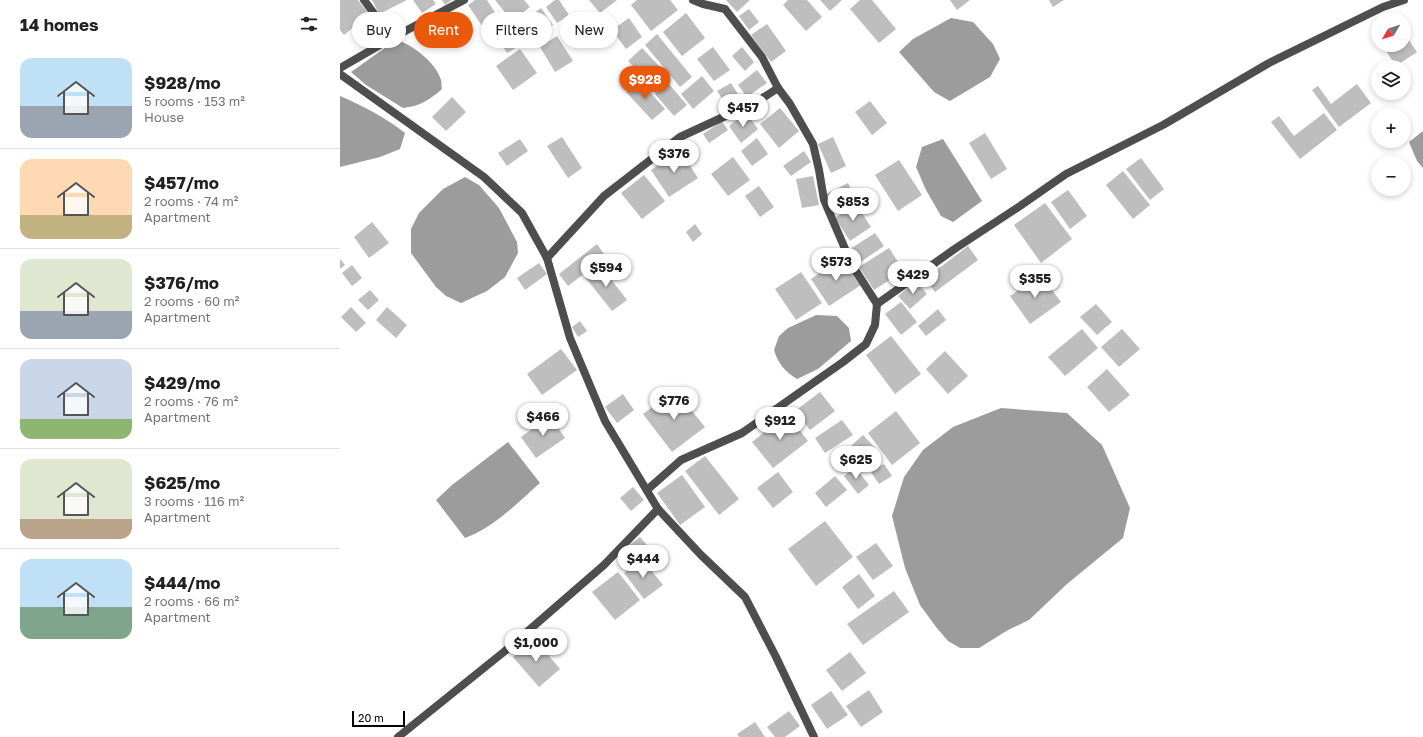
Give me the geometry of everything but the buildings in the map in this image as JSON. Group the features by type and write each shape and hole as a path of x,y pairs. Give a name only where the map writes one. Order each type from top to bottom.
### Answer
{"street":[{"path":"364,0 373,12"},
{"path":"406,31 464,0"},
{"path":"647,490 681,460 742,433 843,362 866,344 875,326 877,304 852,265 824,200 813,144 790,104 778,88 762,57 725,9 693,0"},
{"path":"877,304 1066,174 1163,125 1269,63 1383,7 1404,0"},
{"path":"340,68 375,48"},
{"path":"340,74 484,177 522,213 547,258 570,338 605,421 658,509 701,555 745,597 776,657 814,737"},
{"path":"547,258 604,196 680,138 758,101 778,88"},
{"path":"398,737 505,651 604,565 658,509"}],"shaded area":[{"path":"951,18 973,22 993,44 1000,59 990,77 950,101 934,92 899,52 913,39"},
{"path":"406,44 418,51 435,68 441,81 442,89 424,102 403,108 366,85 351,72 385,48 406,48"},
{"path":"340,96 374,112 405,133 400,149 380,157 340,167"},
{"path":"1423,131 1423,168 1417,161 1411,147 1411,140"},
{"path":"943,139 982,201 953,222 941,216 926,190 916,167 922,147"},
{"path":"465,177 479,185 499,208 517,242 518,253 505,277 487,291 461,303 446,296 436,287 411,253 411,229 419,213 443,189"},
{"path":"816,315 837,316 849,328 851,341 818,369 797,379 788,373 782,366 777,359 774,350 779,336 788,328"},
{"path":"1001,408 1067,413 1102,445 1130,508 1123,538 1067,584 1029,620 1008,630 979,648 960,648 948,641 920,605 905,568 892,516 904,477 923,450 953,427"},
{"path":"508,442 540,483 514,507 486,528 465,538 436,500 452,485"}]}
